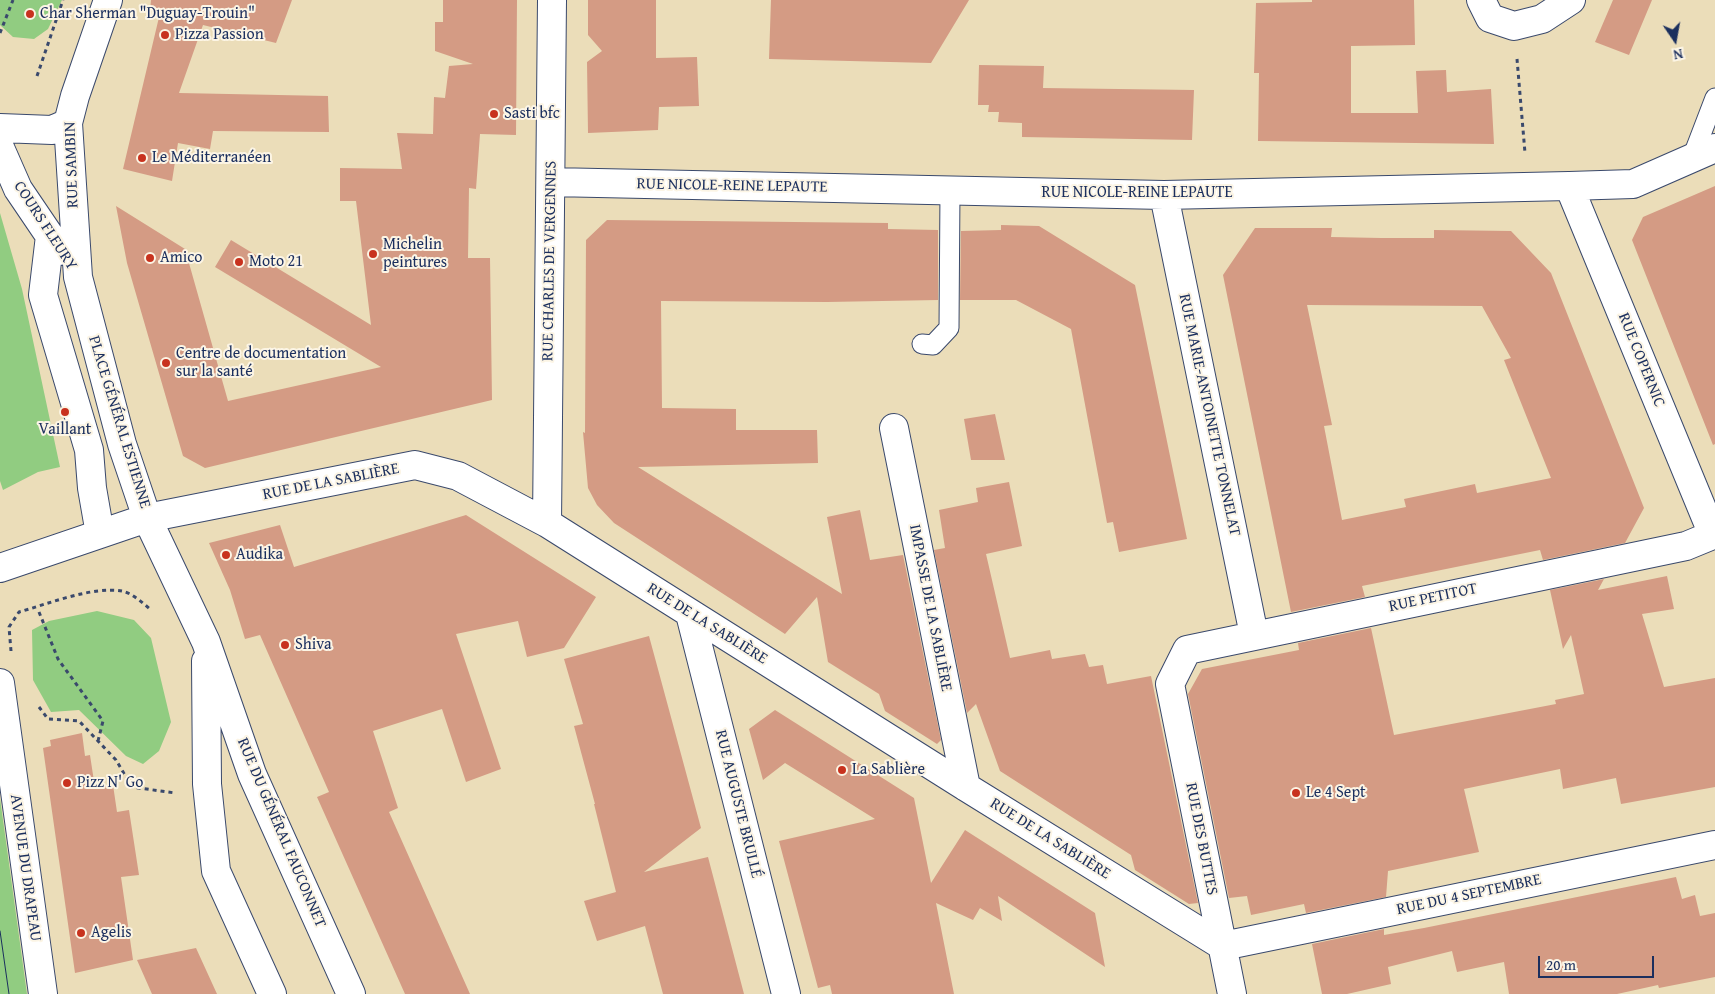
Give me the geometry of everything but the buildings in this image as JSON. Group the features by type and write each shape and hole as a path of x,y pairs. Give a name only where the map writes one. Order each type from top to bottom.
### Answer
{"street":[{"name":"RUE SAMBIN","path":"78,277 68,123 75,96 108,0"},
{"name":"RUE CHARLES DE VERGENNES","path":"547,523 552,0"},
{"path":"1481,0 1490,18 1514,26 1542,19 1571,0"},
{"path":"0,128 52,130 68,123"},
{"name":"COURS FLEURY","path":"0,148 18,189 78,277"},
{"name":"RUE NICOLE-REINE LEPAUTE","path":"551,182 1164,195 1570,186 1633,184 1704,153"},
{"name":"RUE COPERNIC","path":"1570,186 1714,534"},
{"name":"RUE MARIE-ANTOINETTE TONNELAT","path":"1164,195 1254,635"},
{"path":"50,236 43,295 89,450 92,488 100,534"},
{"name":"PLACE GÉNÉRAL ESTIENNE","path":"0,568 147,518 122,444 78,277"},
{"name":"IMPASSE DE LA SABLIÈRE","path":"894,428 966,787"},
{"name":"RUE DE LA SABLIÈRE","path":"147,518 415,465 458,476 547,523 966,787 1223,946"},
{"name":"RUE DU GÉNÉRAL FAUCONNET","path":"147,518 206,642 252,774 351,994"},
{"name":"RUE PETITOT","path":"1170,684 1188,650 1686,546 1714,534"},
{"name":"RUE AUGUSTE BRULLÉ","path":"690,614 786,994"},
{"name":"RUE DU GÉNÉRAL FAUCONNET","path":"206,642 208,784 216,871 272,994"},
{"name":"AVENUE DU DRAPEAU","path":"0,683 42,994"},
{"name":"RUE DES BUTTES","path":"1170,684 1232,994"},
{"name":"RUE DU 4 SEPTEMBRE","path":"1223,946 1715,845"}],"lane":[{"path":"1704,153 1715,98"},
{"path":"922,344 933,345 949,328 950,190"}],"path":[{"path":"0,33 13,0"},
{"path":"37,76 63,0"},
{"path":"1514,26 1528,187"},
{"path":"11,655 9,626 18,612 94,591 123,591 141,601 153,612"},
{"path":"39,612 58,659 103,721 98,740"},
{"path":"37,704 48,719 79,721 116,760 132,787 184,794"}],"green space":[{"path":"0,0 62,0 48,29 34,39 13,37 0,25"},
{"path":"0,213 22,289 60,467 38,472 3,490 0,481"},
{"path":"97,611 134,620 151,638 171,722 159,751 143,764 126,756 79,710 51,712 33,680 32,630 49,621"},
{"path":"0,798 27,994 0,994"}],"tram line":[{"path":"0,931 9,994"}],"place":[{"name":"Char Sherman \"Duguay-Trouin\"","path":"30,14"},
{"name":"Pizza Passion","path":"165,35"},
{"name":"Sasti bfc","path":"494,114"},
{"name":"Le Méditerranéen","path":"142,158"},
{"name":"Michelin peintures","path":"373,254"},
{"name":"Amico","path":"150,258"},
{"name":"Moto 21","path":"239,262"},
{"name":"Centre de documentation sur la santé","path":"166,363"},
{"name":"Vaillant","path":"65,412"},
{"name":"Audika","path":"226,555"},
{"name":"Shiva","path":"285,645"},
{"name":"La Sablière","path":"842,770"},
{"name":"Pizz N' Go","path":"67,783"},
{"name":"Le 4 Sept","path":"1296,793"},
{"name":"Agelis","path":"81,933"}]}
